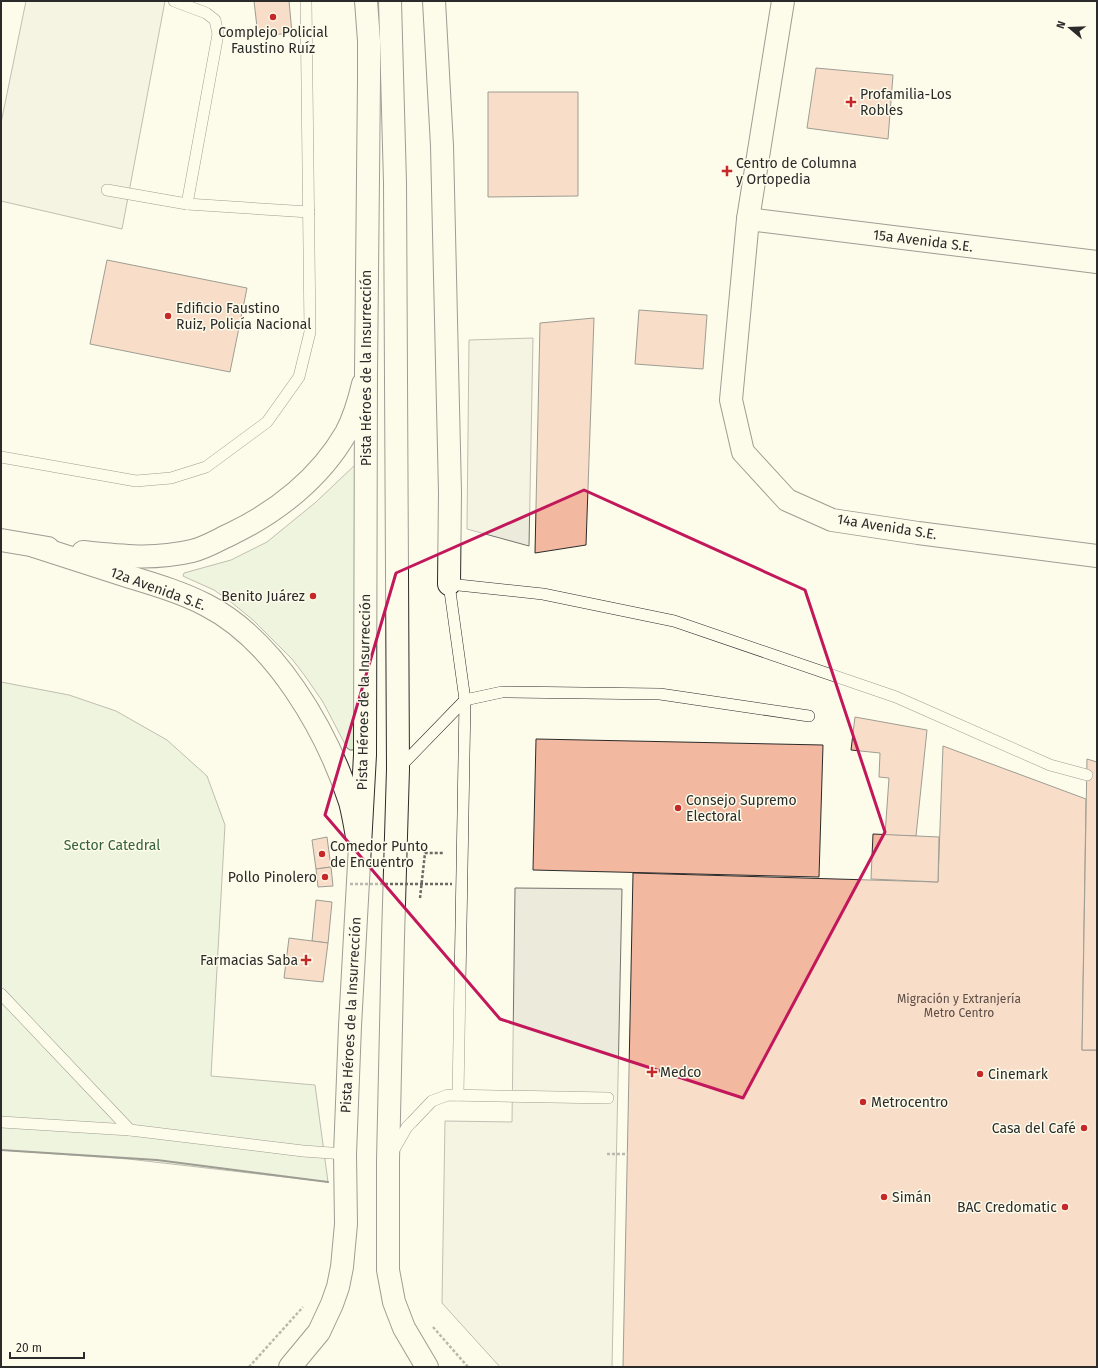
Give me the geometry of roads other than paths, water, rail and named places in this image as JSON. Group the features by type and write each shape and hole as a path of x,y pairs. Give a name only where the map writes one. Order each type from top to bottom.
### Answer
{"main road":[{"name":"Pista Héroes de la Insurrección","path":"390,1 395,183 398,769 388,1161 388,1270 394,1302 404,1328 427,1367"},
{"path":"434,1 442,146 450,493 449,584"},
{"name":"14a Avenida S.E.","path":"783,1 748,219 731,400 743,452 787,500 832,520 918,533 1097,556"},
{"name":"Pista Héroes de la Insurrección","path":"290,1367 319,1332 332,1304 338,1287 342,1268 346,1224 344,1154 365,755 369,3"},
{"name":"15a Avenida S.E.","path":"748,219 1097,262"},
{"name":"12a Avenida S.E.","path":"1,540 34,546 149,557 193,551 253,524 283,503 311,478 333,452 346,432 356,409 366,374"},
{"name":"12a Avenida S.E.","path":"34,546 148,582 194,599 213,609 248,634 291,684 316,725 333,758 348,796 360,849"}],"lane":[{"path":"174,1 206,13 215,20 218,34 187,204"},
{"path":"1,457 136,481 170,478 206,467 267,422 299,377 310,332 306,1"},
{"path":"106,190 187,204 309,212"},
{"path":"458,1095 465,700 449,584 543,594 674,620 896,697 1050,764 1087,775"},
{"path":"398,769 465,700 502,692 660,694 809,716"},
{"path":"1,994 130,1130"},
{"path":"388,1161 407,1127 432,1101 448,1095 608,1098"},
{"path":"1,1122 130,1130 303,1151 344,1154"}],"place":[{"name":"Complejo Policial Faustino Ruíz","path":"273,17"},
{"name":"Profamilia-Los Robles","path":"851,102"},
{"name":"Centro de Columna y Ortopedia","path":"727,171"},
{"name":"Edificio Faustino Ruiz, Policía Nacional","path":"168,316"},
{"name":"Benito Juárez","path":"313,596"},
{"name":"Consejo Supremo Electoral","path":"678,808"},
{"name":"Comedor Punto de Encuentro","path":"322,854"},
{"name":"Pollo Pinolero","path":"325,877"},
{"name":"Farmacias Saba","path":"306,960"},
{"name":"Medco","path":"652,1072"},
{"name":"Cinemark","path":"980,1074"},
{"name":"Metrocentro","path":"863,1102"},
{"name":"Casa del Café","path":"1084,1128"},
{"name":"Simán","path":"884,1197"},
{"name":"BAC Credomatic","path":"1065,1207"}],"park label":[{"name":"Sector Catedral","path":"112,845"}]}
